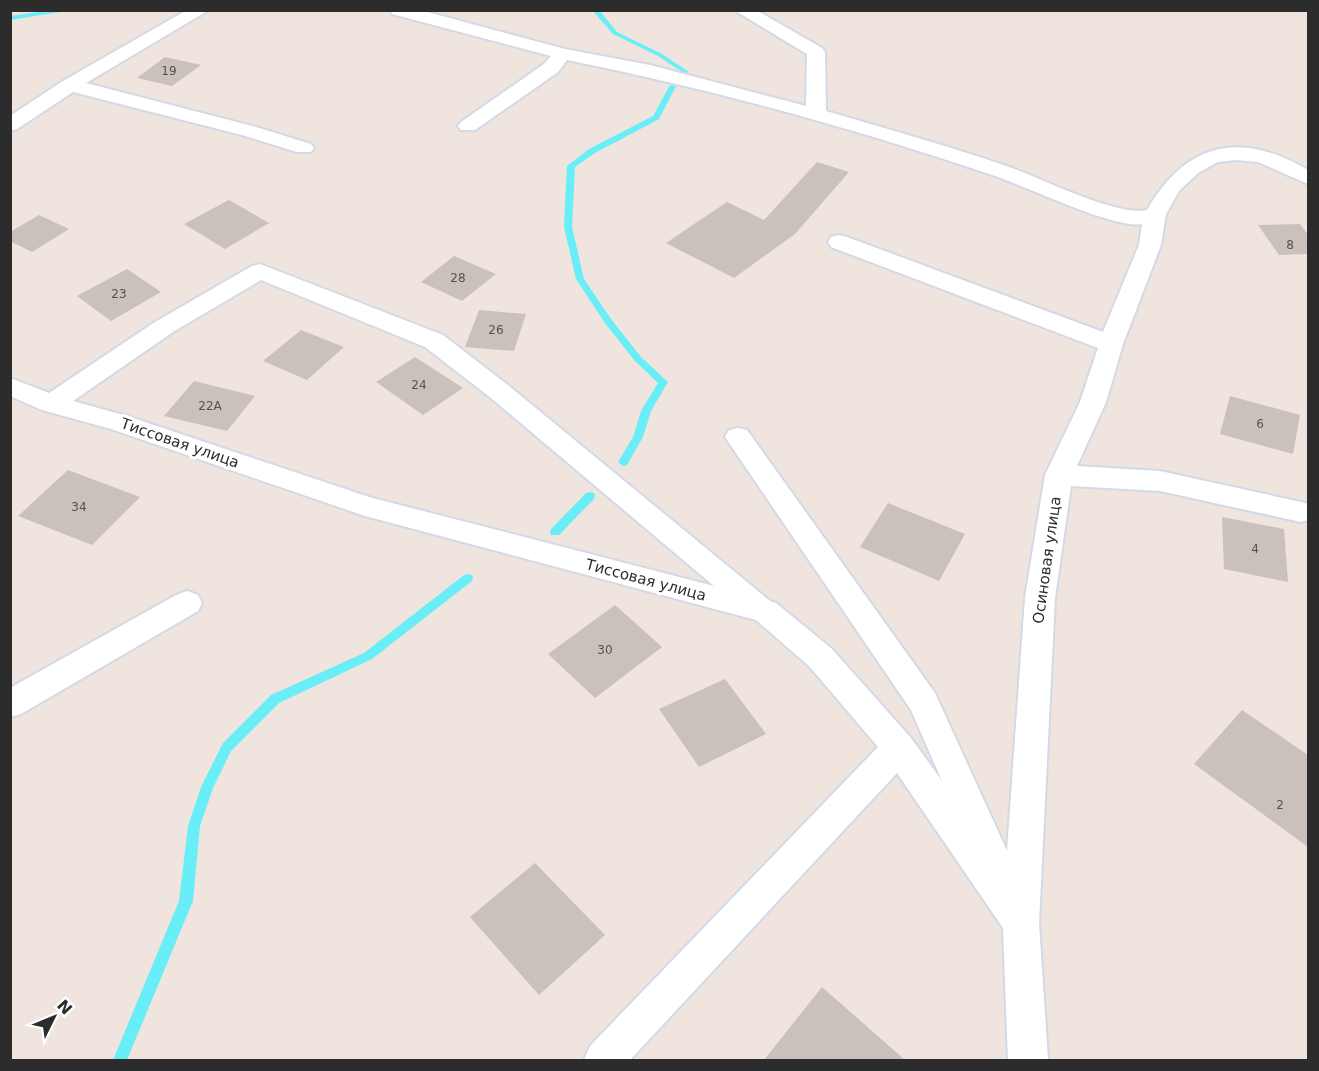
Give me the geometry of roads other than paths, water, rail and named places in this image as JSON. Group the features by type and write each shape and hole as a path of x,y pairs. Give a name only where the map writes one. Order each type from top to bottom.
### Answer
{"street":[{"path":"10,125 70,85 201,10"},
{"path":"398,10 563,54 650,70 816,114 1001,171 1107,212 1136,219 1155,214 1170,188 1191,169 1213,156 1236,154 1261,156 1291,168 1308,178"},
{"path":"742,10 816,52 816,114"},
{"path":"468,126 551,68 563,54"},
{"path":"70,85 249,131 304,148"},
{"name":"Осиновая улица","path":"1021,923 1040,598 1059,475 1093,402 1111,344 1150,245 1155,214"},
{"path":"839,242 1111,344"},
{"path":"51,404 164,327 260,272 434,341 500,392 765,611"},
{"name":"Тиссовая улица","path":"12,388 51,404 118,422 365,506 765,611 821,658 899,748 1021,923"},
{"path":"738,437 924,703 1021,923 1028,1060"},
{"path":"1059,475 1160,481 1301,512"},
{"path":"10,704 187,603"},
{"path":"604,1060 899,748"}],"waterway":[{"path":"10,18 70,10"},
{"path":"595,10 615,33 660,55 686,72"},
{"path":"623,462 638,437 646,411 663,382 638,359 608,321 580,279 568,227 571,166 592,151 656,117 672,86"},
{"path":"555,532 590,496"},
{"path":"120,1060 186,901 194,826 207,787 227,747 275,699 368,656 468,578"}]}
